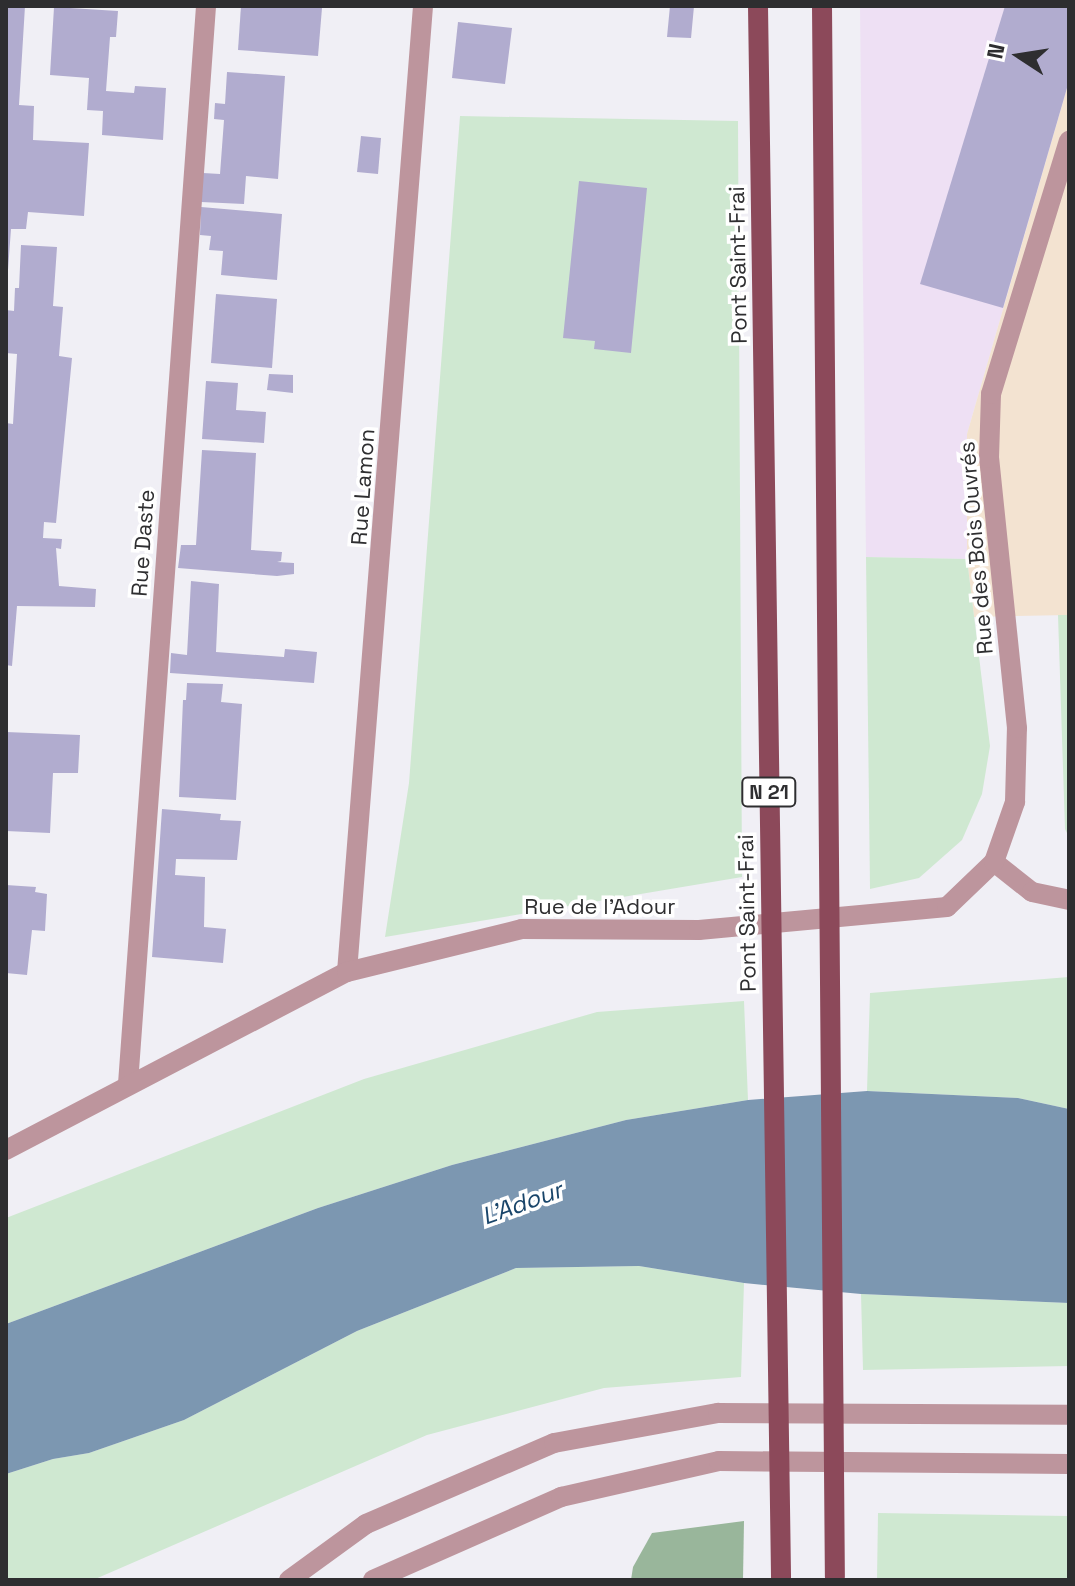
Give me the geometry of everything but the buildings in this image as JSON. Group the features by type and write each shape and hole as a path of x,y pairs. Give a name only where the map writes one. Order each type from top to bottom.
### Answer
{"main road":[{"name":"Pont Saint-Frai","path":"758,6 781,1578"},
{"name":"N 21","path":"822,6 835,1577"}],"street":[{"name":"Rue Daste","path":"128,1084 206,6"},
{"name":"Rue Lamon","path":"347,972 423,6"},
{"name":"Rue des Bois Ouvrés","path":"994,862 1015,802 1017,728 989,458 991,394 1069,141"},
{"name":"Rue de l'Adour","path":"6,1150 347,972 522,929 699,930 947,907 994,862"},
{"path":"994,862 1032,892 1069,900"},
{"path":"289,1580 366,1524 554,1443 718,1413 1069,1415"},
{"path":"373,1580 561,1497 719,1461 1069,1464"}],"shaded area":[{"path":"860,6 1069,6 1069,81 967,434 967,559 866,557"},
{"path":"1069,81 1069,615 974,617 967,559 967,434"}],"green space":[{"path":"460,116 738,121 742,877 385,937 409,783"},
{"path":"866,557 967,559 990,746 982,794 962,840 919,878 870,889"},
{"path":"1058,615 1069,615 1069,837 1065,829"},
{"path":"1069,977 1069,1109 1018,1098 867,1091 870,993"},
{"path":"744,1001 748,1100 626,1120 452,1165 318,1208 6,1324 6,1218 364,1079 597,1012"},
{"path":"639,1266 744,1283 741,1377 604,1388 427,1435 93,1580 6,1580 6,1474 53,1459 89,1453 184,1420 357,1331 516,1268"},
{"path":"861,1294 1069,1303 1069,1366 863,1370"},
{"path":"878,1513 1069,1516 1069,1580 877,1580"},
{"path":"744,1521 743,1580 631,1580 633,1567 652,1533"}],"water":[{"name":"L'Adour","path":"867,1091 1018,1098 1069,1109 1069,1303 861,1294 744,1283 639,1266 516,1268 357,1331 184,1420 89,1453 53,1459 6,1474 6,1324 318,1208 452,1165 626,1120 748,1100"}]}
